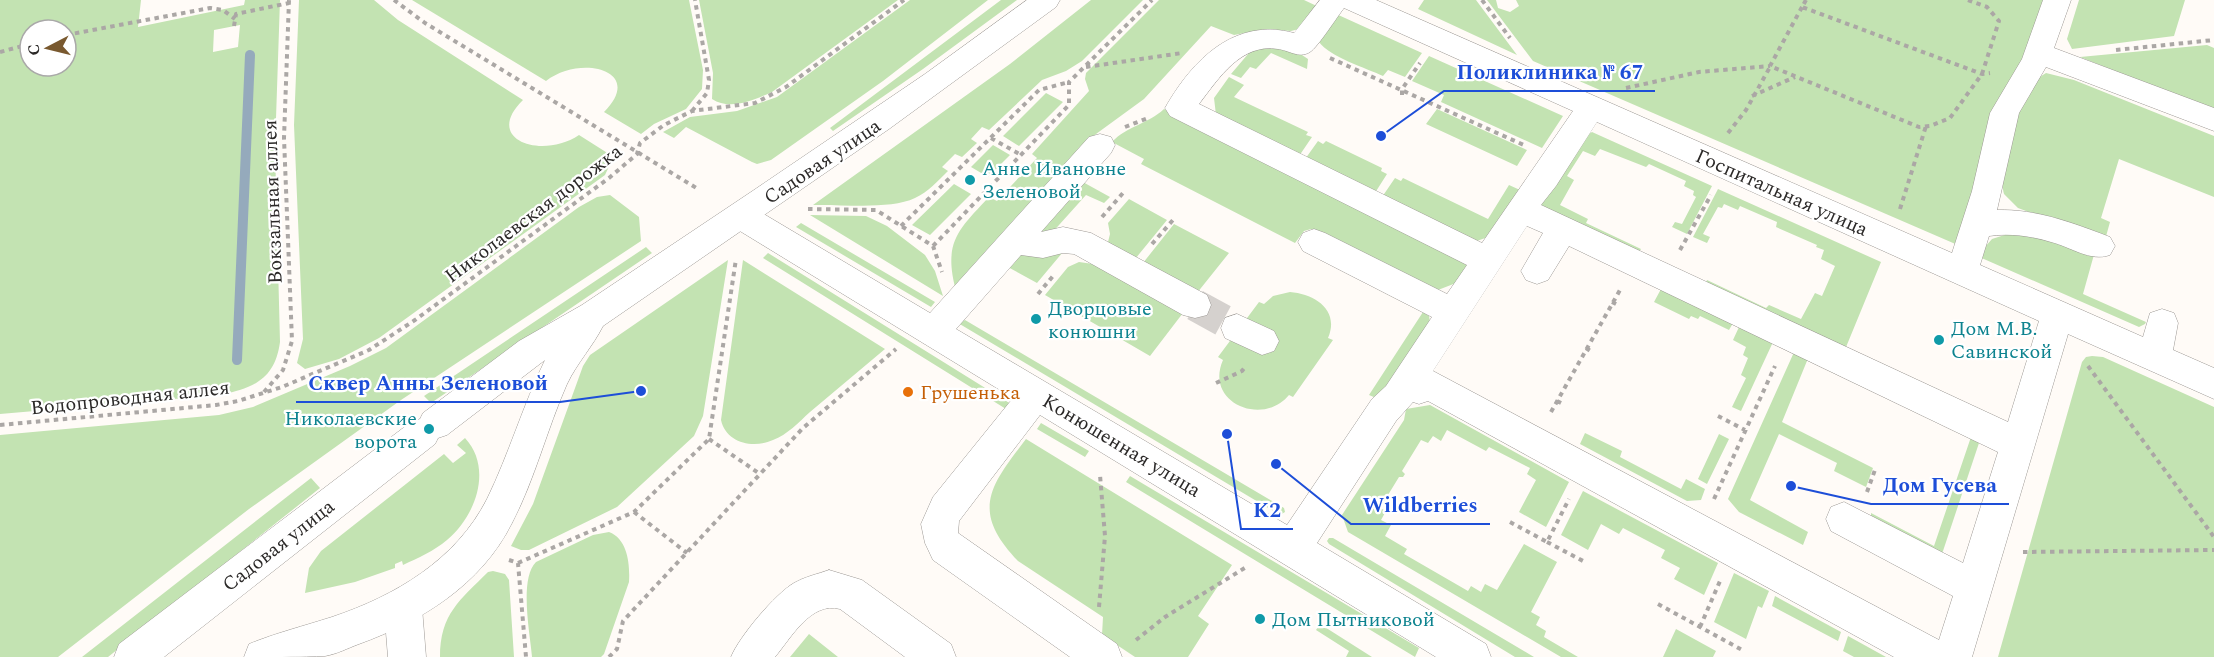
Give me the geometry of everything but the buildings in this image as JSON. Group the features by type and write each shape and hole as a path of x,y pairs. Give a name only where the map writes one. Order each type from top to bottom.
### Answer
{"street":[{"name":"Садовая улица","path":"133,657 538,345 560,331 594,315 741,216 951,72 1046,0"},
{"path":"1335,0 1300,45 1283,38 1268,36 1260,36 1239,44 1219,60 1180,108 1487,260"},
{"name":"Госпитальная улица","path":"1351,0 2214,384"},
{"path":"1962,272 1987,191 2002,122 2039,52 2057,0"},
{"path":"2039,52 2214,120"},
{"path":"1293,548 1384,410 1407,382 1521,209 1591,108"},
{"path":"944,320 1100,145"},
{"path":"1521,209 2019,444"},
{"name":"Конюшенная улица","path":"741,216 944,320 1036,394 1293,548 1454,652"},
{"path":"1976,225 1998,221 2028,223 2099,246"},
{"path":"1537,271 1562,229"},
{"path":"1014,241 1043,245 1063,240 1080,242 1195,305"},
{"path":"1314,242 1453,312"},
{"path":"1953,657 2058,314"},
{"name":"Садовая улица","path":"263,657 334,635 404,608 431,590 462,564 497,516 561,357 594,315"},
{"path":"2155,357 2162,323"},
{"path":"1407,382 1419,390 1431,385 1932,657"},
{"path":"1036,394 946,509 938,526 939,536 946,548 1109,651"},
{"path":"1844,519 1974,588"},
{"path":"750,657 795,605 808,595 828,588 849,593 937,657"},
{"path":"404,608 407,657"}],"path":[{"path":"394,0 425,23 698,189"},
{"path":"692,111 707,93 709,80 695,0"},
{"name":"Николаевская дорожка","path":"262,393 337,365 384,341 609,178 637,154 640,144 653,131 692,111 734,107 768,98 904,0"},
{"path":"901,226 1039,90 1069,82 1152,0"},
{"path":"1482,0 1515,44"},
{"path":"1724,137 1738,122 1806,0"},
{"path":"1623,88 1699,72 1770,66 1918,127 1926,126 1950,118 1982,74 2000,21 1987,7 1968,0"},
{"path":"234,26 236,14 289,2"},
{"name":"Вокзальная аллея","path":"262,393 283,370 291,341 284,138 289,2"},
{"path":"1802,7 1982,74"},
{"path":"78,33 210,8 223,10 235,19"},
{"path":"2107,51 2214,40"},
{"path":"1300,45 1557,160"},
{"path":"0,52 18,47"},
{"path":"1086,67 1182,53"},
{"path":"1402,95 1402,89 1421,61"},
{"path":"1750,97 1795,76"},
{"path":"933,246 1069,105 1069,82"},
{"path":"1100,145 1121,128 1148,118 1166,101 1180,108"},
{"path":"1889,205 1900,210 1926,126"},
{"path":"991,138 1021,155"},
{"path":"1671,246 1681,251 1715,188"},
{"path":"798,209 876,210 933,246 944,320"},
{"path":"507,560 519,563 634,512 710,439 736,252"},
{"path":"1551,411 1622,288"},
{"path":"1612,302 1618,305"},
{"path":"1711,506 1789,336"},
{"path":"1586,348 1592,352"},
{"path":"609,657 617,649 624,621 803,428 897,349"},
{"path":"2085,361 2214,537"},
{"name":"Водопроводная аллея","path":"0,425 216,405 262,393"},
{"path":"1557,401 1563,404"},
{"path":"1718,416 1745,430"},
{"path":"710,439 760,474"},
{"path":"1100,475 1109,651 1248,566"},
{"path":"634,512 687,553"},
{"path":"1547,542 1585,562"},
{"path":"2020,552 2214,550"},
{"path":"519,563 526,657"},
{"path":"1700,627 1723,574"},
{"path":"1658,604 1744,651"}],"green space":[{"path":"0,0 141,0 138,27 244,5 245,0 280,0 275,148 280,342 273,365 261,380 243,389 220,395 0,414","holes":["240,25 238,47 213,52 214,30"]},
{"path":"299,0 374,0 398,20 523,100 512,114 509,126 513,135 522,142 549,146 579,135 609,154 612,160 605,175 379,338 339,359 305,369 297,363 303,339 294,125"},
{"path":"412,0 689,0 703,70 702,89 686,109 654,124 641,134 604,112 615,98 617,86 613,77 604,71 590,68 575,69 560,73 546,81"},
{"path":"699,0 898,0 772,92 750,101 726,104 712,99 713,73"},
{"path":"910,0 988,0 883,81 771,160 757,164 686,127 674,138 663,132 690,117 737,111 777,97"},
{"path":"1001,0 1017,0 833,131 830,128"},
{"path":"1091,0 1143,0 1082,61 1066,71 1042,80 989,130 982,127 971,139 977,143 962,157 955,154 942,167 948,171 924,193 905,202 893,204 813,205 1010,64"},
{"path":"1159,0 1304,0 1321,8 1299,29 1291,31 1266,29 1234,35 1211,26 1144,99 1096,134 956,291 951,260 956,238 962,228 989,197 997,201 1037,158 1032,154 1089,91 1085,79 1086,73"},
{"path":"1424,0 1476,0 1517,55 1418,9"},
{"path":"1487,0 1496,0 1498,8 1510,12 1519,6 1516,0 2047,0 1960,246 1533,61"},
{"path":"2079,0 2185,0 2174,36 2072,49 2067,39"},
{"path":"1334,13 1422,53 1405,77 1388,70 1383,76 1349,62 1331,53 1319,42"},
{"path":"1260,43 1299,53 1308,59 1307,69 1271,53 1256,69 1250,67 1241,78 1231,74"},
{"path":"2207,45 2214,48 2214,111 2080,57"},
{"path":"1429,56 1563,116 1542,148 1441,102 1444,95 1412,81"},
{"path":"2046,73 2074,80 2214,136 2214,197 2119,159 2101,218 2110,222 2105,240 2018,208 2004,194 2002,182 2007,147 2028,93"},
{"path":"1229,77 1244,85 1234,97 1308,132 1306,135 1312,137 1297,159 1216,115 1214,98"},
{"path":"1046,93 1063,102 1019,146 1003,136"},
{"path":"1164,109 1470,262 1456,283 1438,290 1311,229 1304,231 1295,243 1141,164 1144,159 1112,142 1124,132"},
{"path":"1437,109 1527,150 1517,166 1426,124"},
{"path":"1592,132 1712,186 1687,234 1672,227 1675,222 1682,224 1696,197 1693,195 1694,191 1684,186 1686,181 1649,164 1646,167 1600,149 1595,156 1583,151 1567,176 1574,180 1560,205 1588,219 1586,223 1641,249 1637,255 1538,207 1584,137"},
{"path":"1318,141 1323,144 1326,141 1382,168 1381,171 1387,174 1373,196 1303,162"},
{"path":"993,145 1010,155 988,177 971,167"},
{"path":"1395,178 1401,181 1403,178 1488,219 1509,185 1520,190 1488,237 1474,242 1380,200"},
{"path":"1081,181 1110,197 1104,203 1086,195 1050,235 1039,234"},
{"path":"954,184 971,194 930,235 912,225"},
{"path":"1718,189 1881,262 1844,352 1705,286 1707,280 1766,308 1769,305 1801,319 1815,293 1822,296 1835,266 1821,259 1824,250 1816,247 1817,245 1776,227 1777,222 1740,206 1738,210 1724,204 1722,208 1718,207 1703,234 1710,237 1707,243 1693,237"},
{"path":"610,195 639,217 641,241 401,400 249,509 58,657 0,657 0,435 219,415 253,407 350,366 386,348 579,207 597,197"},
{"path":"1129,199 1167,220 1131,264 1108,242 1110,234 1108,223"},
{"path":"810,215 866,216 887,226 925,255 935,271 943,296"},
{"path":"801,223 935,302 931,307 796,227"},
{"path":"1174,224 1229,253 1193,298 1139,268"},
{"path":"2017,231 2095,251 2083,294 2146,322 2145,324 2139,327 1977,256 1992,239"},
{"path":"646,247 652,253 431,403 424,396"},
{"path":"1063,252 1037,283 1006,266 1015,255"},
{"path":"768,253 1011,404 1006,409 763,258"},
{"path":"728,260 703,416 694,436 617,507 529,550 511,546 533,504 583,366 590,355"},
{"path":"743,260 885,349 788,432 773,440 757,444 734,439 728,434 721,420"},
{"path":"1079,262 1093,264 1186,309 1150,356 1045,295 1068,267"},
{"path":"1661,289 1733,323 1729,330 1700,316 1698,319 1691,316 1689,319 1654,302"},
{"path":"1290,292 1308,296 1323,305 1331,319 1328,338 1333,340 1293,397 1289,395 1278,404 1265,409 1239,406 1222,388 1219,375 1223,360 1218,357 1259,302 1264,304 1273,296"},
{"path":"1423,312 1429,316 1430,322 1382,395 1376,398 1369,395"},
{"path":"965,320 1284,508 1285,512 1280,515 958,323"},
{"path":"1739,327 1773,342 1741,411 1732,407 1746,378 1741,375 1748,358 1743,355 1746,347 1733,340"},
{"path":"1795,350 1809,356 1782,422 1873,468 1866,487 1834,471 1837,463 1779,434 1750,500 1808,532 1803,545 1739,512 1728,499"},
{"path":"2086,357 2103,357 2214,407 2214,657 1998,657 2082,362"},
{"path":"1430,405 1569,482 1546,527 1519,512 1536,480 1527,474 1530,468 1489,447 1486,451 1447,430 1441,441 1433,436 1428,443 1421,440 1402,471 1405,474 1399,477 1380,508 1386,511 1381,520 1391,525 1385,536 1407,549 1404,554 1468,591 1471,586 1481,592 1485,584 1497,590 1524,544 1557,562 1531,612 1540,617 1536,625 1546,631 1544,637 1578,657 1561,657 1348,532 1342,515 1404,420 1406,409"},
{"path":"1041,423 1089,451 1085,457 1037,429"},
{"path":"1585,433 1622,451 1620,457 1681,489 1686,479 1705,489 1701,500 1687,501 1580,444"},
{"path":"1719,434 1729,439 1707,484 1698,479"},
{"path":"1972,434 1980,440 1942,554 1871,516 1871,513 1934,546"},
{"path":"465,438 478,463 477,491 466,518 447,540 403,565 402,561 395,564 395,568 355,582 305,593 309,568 321,551 444,454 453,463 466,453 457,445"},
{"path":"1026,439 1232,565 1198,616 1209,624 1188,657 1135,657 1102,635 1103,617 1018,561 1003,543 994,527 990,513 990,499 1003,471"},
{"path":"1130,476 1419,648 1415,657 1126,482"},
{"path":"311,478 320,488 108,657 82,657"},
{"path":"1583,491 1718,563 1704,595 1674,579 1680,568 1661,558 1665,550 1623,528 1619,534 1601,524 1588,550 1561,535"},
{"path":"609,532 615,535 624,546 629,568 629,582 604,654 601,657 532,657 527,607 528,581 531,570 536,562 593,535"},
{"path":"1333,538 1534,657 1515,657 1329,544 1327,541"},
{"path":"488,572 505,574 509,580 514,657 440,657 444,630 454,609"},
{"path":"1734,573 1769,591 1762,608 1758,606 1746,639 1714,622"},
{"path":"1775,596 1841,632 1838,641 1772,606"},
{"path":"1320,624 1372,657 1346,657 1349,651 1316,630"},
{"path":"1676,629 1716,651 1713,657 1663,657"},
{"path":"809,634 838,657 790,657"},
{"path":"1848,636 1886,657 1854,657 1843,651"}],"waterway":[{"path":"237,360 250,55"}],"tunnel":[{"path":"1195,305 1237,328"}],"place":[{"name":"Поликлиника № 67","path":"1381,136"},
{"name":"Анне Ивановне Зеленовой","path":"970,180"},
{"name":"Дворцовые конюшни","path":"1036,319"},
{"name":"Дом М.В. Савинской","path":"1939,340"},
{"name":"Сквер Анны Зеленовой","path":"641,391"},
{"name":"Грушенька","path":"908,392"},
{"name":"Николаевские ворота","path":"429,429"},
{"name":"К2","path":"1227,434"},
{"name":"Wildberries","path":"1276,464"},
{"name":"Дом Гусева","path":"1791,486"},
{"name":"Дом Пытниковой","path":"1260,619"}]}
